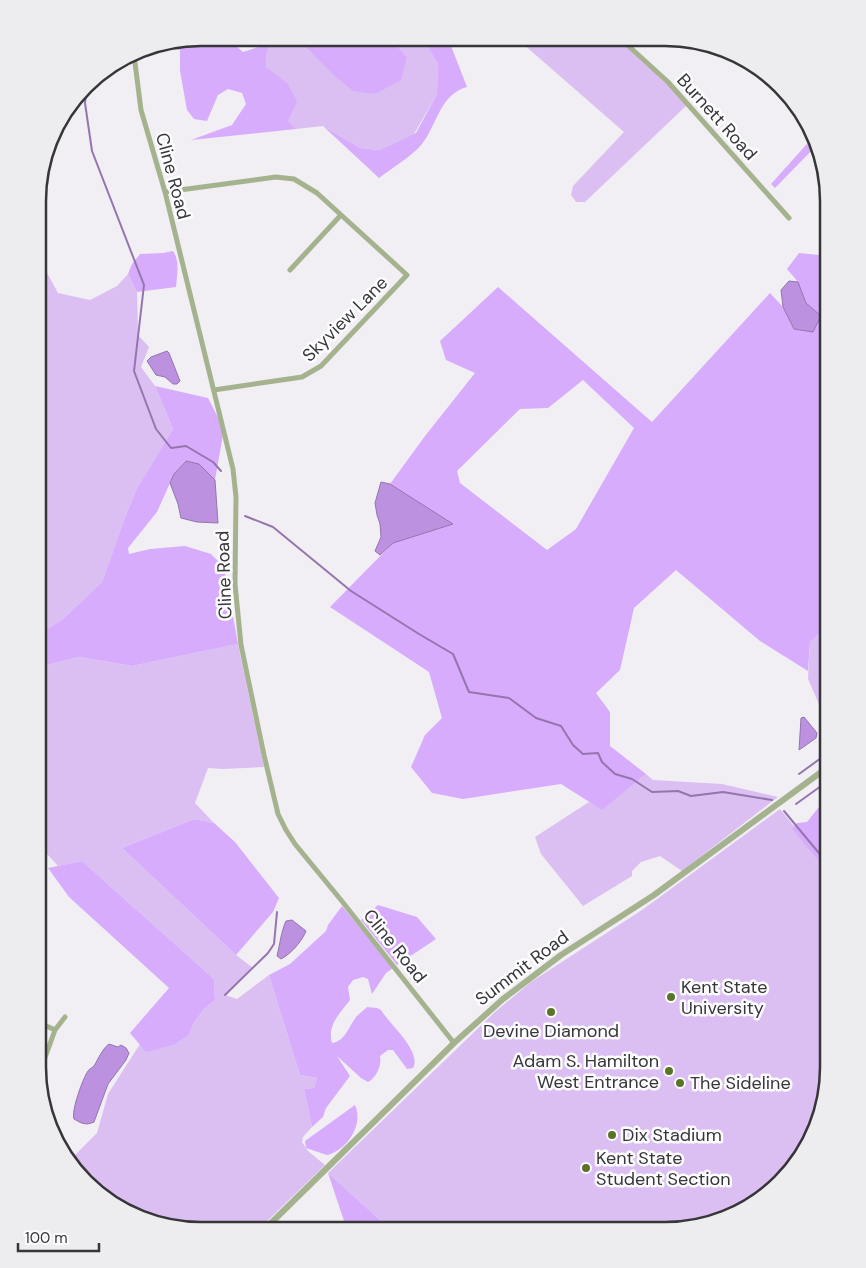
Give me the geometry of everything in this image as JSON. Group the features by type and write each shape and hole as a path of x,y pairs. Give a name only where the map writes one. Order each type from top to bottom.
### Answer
{"street":[{"name":"Burnett Road","path":"628,46 668,82 788,218"},
{"name":"Cline Road","path":"135,61 141,110 165,192 234,473 236,496 235,584 241,645 278,814 295,844 454,1043"},
{"path":"165,192 282,177 307,186 340,216 290,270"},
{"name":"Skyview Lane","path":"214,390 306,376 316,370 405,278 407,275 405,272 340,216"},
{"name":"Summit Road","path":"272,1222 454,1043 503,999 546,965 654,895 819,772"},
{"path":"46,1053 54,1030 65,1017"},
{"path":"46,1026 54,1030"}],"shaded area":[{"path":"451,46 467,87 451,96 445,103 422,144 379,178 323,126 360,148 379,150 416,133 437,94 438,64 427,47"},
{"path":"526,46 629,46 658,73 687,105 585,202 576,202 571,195 573,186 624,132"},
{"path":"237,47 243,52 258,47 270,47 267,51 266,67 288,84 297,102 288,121 296,129 191,140 232,125 246,104 242,93 228,89 218,95 207,121 194,119 187,110 180,71 180,50 174,49"},
{"path":"270,47 305,47 311,52 407,57 398,47 427,47 438,64 437,94 414,134 379,150 360,148 323,126 296,129 288,121 266,67 267,51"},
{"path":"305,47 398,47 407,57 401,80 375,94 353,91"},
{"path":"808,142 812,150 775,188 771,184"},
{"path":"173,251 177,264 176,287 137,292 128,274 132,264 140,254"},
{"path":"799,253 819,255 820,315 806,303 798,282 787,269"},
{"path":"46,271 58,293 90,300 117,286 128,274 137,292 138,335 149,347 141,367 155,386 173,429 137,488 102,582 62,620 46,629"},
{"path":"789,281 798,282 806,303 820,315 813,332 794,329 783,307 781,290"},
{"path":"498,287 652,422 770,293 783,307 794,329 820,317 820,634 810,642 808,671 760,641 676,570 634,608 620,670 596,693 610,712 610,746 646,774 602,810 561,784 463,799 432,793 411,767 425,735 442,718 429,672 330,607 393,543 452,524 390,484 475,373 446,360 440,341","holes":["583,380 634,428 576,529 547,550 460,483 457,471 520,409 548,408"]},
{"path":"167,351 180,381 177,384 173,384 165,377 156,375 147,361 151,357"},
{"path":"155,386 208,398 224,429 215,480 199,464 185,461 174,474 157,512 128,548 129,554 150,549 185,546 211,554 224,567 238,644 132,666 79,657 46,665 46,629 62,620 102,582 137,488 173,429"},
{"path":"186,461 199,464 215,480 218,523 197,522 181,518 170,483 174,474"},
{"path":"381,482 390,484 453,524 393,543 380,555 375,551 381,537 375,503"},
{"path":"820,634 819,705 808,679 810,642"},
{"path":"238,644 264,767 208,768 195,803 214,823 194,819 122,848 236,955 253,968 225,995 237,999 269,975 300,1075 317,1078 314,1088 304,1089 312,1127 303,1137 302,1142 308,1151 325,1165 266,1222 201,1222 171,1219 151,1214 115,1196 99,1183 74,1156 97,1133 108,1094 140,1044 161,1048 174,1045 189,1035 193,1024 204,1009 215,1000 214,979 82,861 58,866 46,853 46,665 79,657 132,666"},
{"path":"804,717 817,733 816,738 799,750 801,718"},
{"path":"646,774 653,780 722,784 778,797 682,871 660,856 641,862 632,871 632,876 583,906 541,854 535,837 589,802 602,809"},
{"path":"819,807 819,862 792,829 797,823 807,822"},
{"name":"Kent State University","path":"780,809 819,857 819,1077 817,1097 812,1117 794,1153 767,1183 751,1196 733,1206 715,1214 695,1219 665,1222 382,1222 328,1173 495,1012 531,982 642,910"},
{"path":"194,819 214,823 235,842 279,898 273,912 236,955 122,848"},
{"path":"82,861 214,979 215,1000 204,1009 193,1024 189,1035 174,1045 146,1052 130,1033 169,988 69,897 48,868"},
{"path":"378,905 417,917 436,939 397,965 361,920"},
{"path":"342,906 393,968 386,973 372,994 368,979 363,977 353,980 348,987 350,1000 339,1015 331,1031 332,1043 337,1042 344,1036 357,1016 367,1007 377,1008 381,1010 404,1038 415,1061 413,1068 407,1069 393,1050 388,1050 380,1056 378,1071 374,1078 368,1082 337,1056 350,1076 326,1108 323,1117 312,1127 304,1089 314,1088 317,1078 300,1075 269,975 290,964 326,931 328,925"},
{"path":"292,920 306,931 296,947 281,959 277,956 283,929 286,921"},
{"path":"109,1044 118,1047 121,1045 129,1053 108,1084 94,1122 88,1124 81,1123 74,1119 74,1115 81,1087 88,1070 94,1066"},
{"path":"355,1105 357,1121 355,1128 352,1136 341,1148 327,1155 306,1148 305,1141"},
{"path":"328,1173 382,1222 344,1222"}],"waterway":[{"path":"86,98 92,151 144,285 134,371 156,429 171,448 186,446 213,462 221,471"},
{"path":"245,516 273,527 351,591 453,654 469,692 509,698 536,718 561,726 573,745 583,754 598,753 602,762 615,774 632,779 652,792 678,791 691,796 723,792 772,800"},
{"path":"799,774 819,759"},
{"path":"796,804 819,787"},
{"path":"784,811 819,853"},
{"path":"225,995 268,953 274,944 277,912"}],"place":[{"name":"Kent State University","path":"671,997"},
{"name":"Devine Diamond","path":"551,1012"},
{"name":"Adam S. Hamilton West Entrance","path":"669,1071"},
{"name":"The Sideline","path":"680,1083"},
{"name":"Dix Stadium","path":"612,1135"},
{"name":"Kent State Student Section","path":"586,1168"}]}
